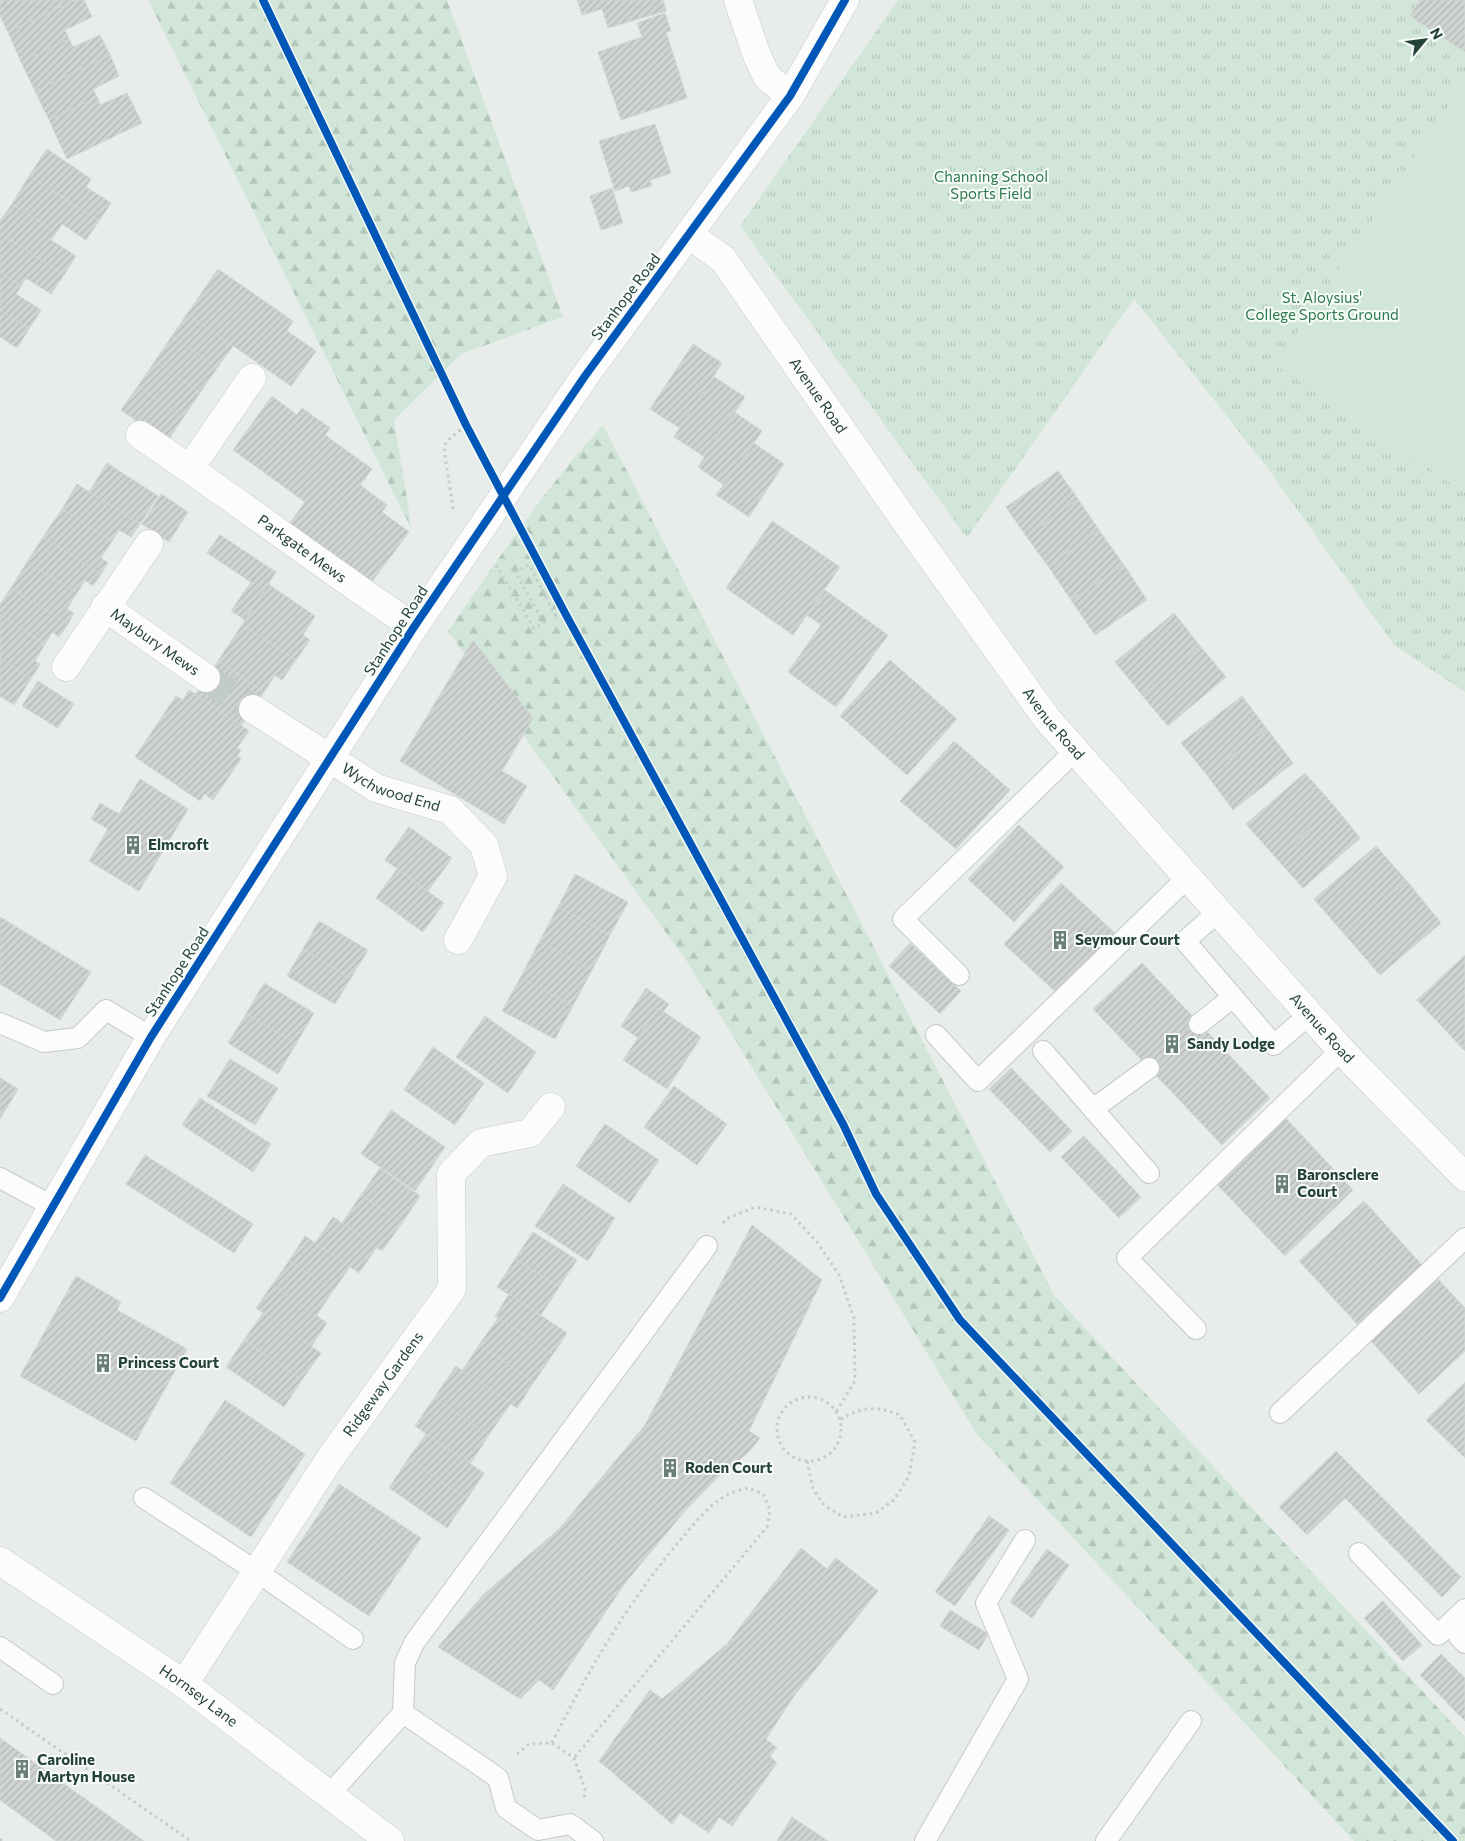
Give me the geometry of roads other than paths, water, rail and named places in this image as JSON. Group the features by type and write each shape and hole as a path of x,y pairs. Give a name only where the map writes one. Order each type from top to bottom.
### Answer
{"street":[{"path":"738,0 756,53 767,77 790,96"},
{"name":"Stanhope Road","path":"0,1298 151,1037 331,760 414,627 585,376 790,96 845,0"},
{"name":"Avenue Road","path":"689,235 722,259 910,528 1048,720 1341,1050 1465,1176"},
{"path":"190,468 252,378"},
{"name":"Parkgate Mews","path":"140,435 190,468 357,590 414,627"},
{"name":"Maybury Mews","path":"66,667 149,544"},
{"name":"Maybury Mews","path":"105,607 206,678"},
{"path":"253,709 331,760"},
{"name":"Wychwood End","path":"331,760 376,788 450,810 484,845 493,876 458,940"},
{"name":"Ridgeway Gardens","path":"184,1684 331,1456 452,1289 451,1174 481,1143 530,1133 551,1106"},
{"name":"Hornsey Lane","path":"0,1562 184,1684 328,1796 390,1841"}],"lane":[{"path":"959,975 903,919 1075,750"},
{"path":"936,1035 978,1080 1188,877"},
{"path":"1218,912 1185,941 1274,1044 1310,1014"},
{"path":"1199,1024 1233,997"},
{"path":"0,1023 44,1042 78,1038 106,1010 151,1037"},
{"path":"1196,1329 1127,1258 1341,1050"},
{"path":"1043,1051 1149,1173"},
{"path":"1093,1109 1150,1068"},
{"path":"0,1178 52,1206"},
{"path":"1280,1413 1465,1238"},
{"path":"328,1796 403,1713 405,1663 414,1643 707,1246"},
{"path":"144,1498 256,1571 353,1639"},
{"path":"925,1841 1018,1679 986,1603 1025,1540"},
{"path":"1359,1553 1438,1635 1465,1608"},
{"path":"1465,1631 1459,1637 1465,1643"},
{"path":"0,1647 53,1684"},
{"path":"403,1713 498,1778 506,1808 538,1830 570,1824 593,1841"},
{"path":"1106,1841 1191,1721"}],"tunnel":[{"path":"206,678 253,709"}],"place":[{"name":"Elmcroft","path":"133,845"},
{"name":"Seymour Court","path":"1060,940"},
{"name":"Sandy Lodge","path":"1172,1044"},
{"name":"Baronsclere Court","path":"1282,1184"},
{"name":"Princess Court","path":"103,1363"},
{"name":"Roden Court","path":"670,1468"},
{"name":"Caroline Martyn House","path":"22,1769"}],"park label":[{"name":"Channing School Sports Field","path":"991,186"},
{"name":"St. Aloysius' College Sports Ground","path":"1322,306"}]}
